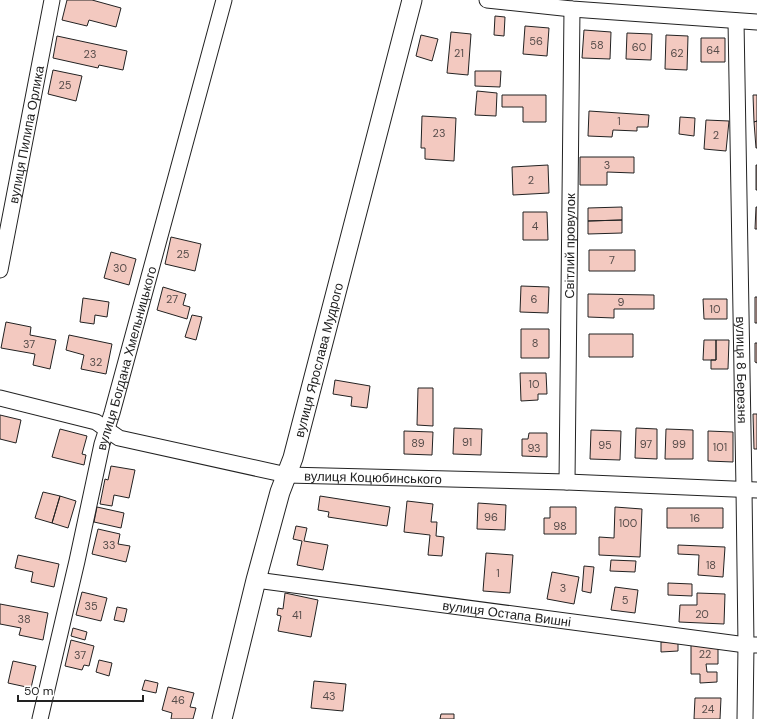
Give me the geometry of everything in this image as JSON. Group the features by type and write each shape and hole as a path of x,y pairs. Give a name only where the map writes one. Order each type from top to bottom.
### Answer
{"street":[{"name":"вулиця Пилипа Орлика","path":"0,270 52,0"},
{"name":"вулиця Богдана Хмельницького","path":"40,719 77,561 102,444 224,0"},
{"name":"вулиця Ярослава Мудрого","path":"222,719 256,580 280,492 293,458 412,0"},
{"path":"488,0 757,22"},
{"name":"Світлий провулок","path":"567,482 572,8"},
{"name":"вулиця 8 Березня","path":"736,21 751,490 752,645 745,719"},
{"name":"вулиця Коцюбинського","path":"0,398 96,422 119,438 287,475 567,482 751,490"},
{"name":"вулиця Остапа Вишні","path":"256,580 752,645"}],"building":[{"path":"67,0 92,0 121,8 116,27 89,20 87,26 62,20"},
{"path":"495,16 505,17 504,36 494,35"},
{"path":"525,26 549,28 547,56 523,54"},
{"path":"584,30 611,32 610,59 582,58"},
{"path":"451,32 471,34 468,75 447,73"},
{"path":"627,33 652,34 651,60 626,59"},
{"path":"421,35 438,39 432,61 416,56"},
{"path":"666,35 688,36 687,70 665,69"},
{"path":"57,36 127,51 123,70 99,65 98,68 53,58"},
{"path":"701,38 725,38 725,62 701,62"},
{"path":"53,70 82,76 76,101 48,94"},
{"path":"475,71 501,71 500,87 475,86"},
{"path":"477,91 497,93 496,116 475,115"},
{"path":"502,95 546,95 546,122 523,122 523,107 502,107"},
{"path":"753,95 757,95 757,121 754,122"},
{"path":"589,111 649,115 648,127 637,127 637,131 613,130 612,137 588,136"},
{"path":"422,116 456,118 454,161 425,159 425,148 421,148"},
{"path":"680,117 695,118 694,136 679,134"},
{"path":"706,120 729,121 726,151 704,149"},
{"path":"757,121 757,148 756,148 754,122"},
{"path":"580,157 634,157 634,173 607,172 607,185 580,185"},
{"path":"548,165 549,193 513,195 512,167"},
{"path":"757,165 757,190 756,190"},
{"path":"622,207 622,220 588,221 588,208"},
{"path":"756,207 757,229 755,229"},
{"path":"523,212 547,212 548,240 523,240"},
{"path":"622,220 622,233 588,234 588,221"},
{"path":"171,237 201,244 195,271 165,264"},
{"path":"589,250 635,250 635,271 589,271"},
{"path":"111,252 136,259 129,285 104,278"},
{"path":"521,286 549,287 548,313 520,312"},
{"path":"163,287 186,294 183,305 190,307 187,319 157,310"},
{"path":"588,294 654,295 654,309 614,309 614,318 588,317"},
{"path":"755,297 757,297 757,323 755,323"},
{"path":"83,298 109,302 107,317 95,315 94,324 80,322"},
{"path":"703,299 727,299 727,319 704,319"},
{"path":"192,315 202,317 196,340 185,337"},
{"path":"6,322 31,327 30,335 56,340 50,369 33,365 35,354 1,348"},
{"path":"521,329 549,329 549,358 521,358"},
{"path":"589,334 633,334 633,357 589,357"},
{"path":"69,335 112,344 106,374 81,369 84,355 66,350"},
{"path":"704,340 716,340 716,360 703,360"},
{"path":"716,340 729,340 728,369 711,369 711,360 716,360"},
{"path":"755,343 757,343 757,363 755,362"},
{"path":"520,373 546,373 547,394 538,394 538,400 521,401"},
{"path":"335,380 370,386 367,408 351,406 352,397 333,394"},
{"path":"418,388 433,388 433,426 417,425"},
{"path":"753,414 757,414 757,449 754,449"},
{"path":"0,415 21,420 16,443 0,439"},
{"path":"454,428 482,429 481,455 453,454"},
{"path":"636,428 657,429 657,459 635,458"},
{"path":"60,429 87,436 82,454 86,455 84,465 52,457"},
{"path":"666,429 693,430 693,459 665,459"},
{"path":"591,430 621,431 620,460 590,459"},
{"path":"404,431 433,432 432,455 404,454"},
{"path":"708,431 733,432 733,462 708,461"},
{"path":"529,433 547,433 547,457 522,456 522,439 528,439"},
{"path":"111,466 135,470 129,498 114,495 112,506 100,504 105,479 108,480"},
{"path":"43,492 60,496 52,523 35,518"},
{"path":"60,496 76,501 68,528 52,523"},
{"path":"320,496 390,507 387,526 328,517 329,512 318,510"},
{"path":"407,501 433,504 431,522 437,522 436,536 444,537 442,556 428,555 430,535 404,532"},
{"path":"478,503 506,505 505,530 477,529"},
{"path":"97,507 124,513 121,528 94,522"},
{"path":"550,507 576,507 576,534 544,534 544,518 550,518"},
{"path":"615,507 642,509 640,557 599,555 599,537 614,538"},
{"path":"667,508 723,508 723,528 667,528"},
{"path":"296,526 307,528 304,541 328,545 323,570 297,565 302,541 293,539"},
{"path":"98,529 120,534 118,544 130,546 126,562 92,554"},
{"path":"678,545 725,547 723,577 698,575 699,555 678,554"},
{"path":"486,553 513,555 510,593 483,591"},
{"path":"18,555 59,564 54,587 31,582 33,572 15,568"},
{"path":"611,560 636,561 635,572 610,571"},
{"path":"584,566 594,567 591,593 582,591"},
{"path":"552,572 579,577 574,604 547,599"},
{"path":"668,583 692,584 692,596 668,595"},
{"path":"615,587 638,590 635,613 611,610"},
{"path":"82,592 107,598 101,621 76,615"},
{"path":"285,593 318,600 311,637 278,631 281,616 277,615 278,608 283,609"},
{"path":"697,593 725,594 724,624 679,622 680,605 697,605"},
{"path":"0,604 48,613 43,640 19,635 21,628 0,624"},
{"path":"117,607 127,609 124,622 114,620"},
{"path":"73,628 87,632 85,640 71,636"},
{"path":"71,640 94,646 89,666 84,665 82,670 65,666"},
{"path":"661,642 678,642 678,651 661,652"},
{"path":"718,644 718,664 706,664 707,672 717,672 717,682 700,683 700,674 691,674 691,645"},
{"path":"99,660 112,663 109,676 96,672"},
{"path":"13,661 36,666 31,688 8,683"},
{"path":"145,680 158,683 156,693 142,690"},
{"path":"314,681 346,684 343,711 311,708"},
{"path":"168,687 194,693 190,707 196,708 193,719 171,719 172,713 162,710"},
{"path":"695,698 721,698 720,719 694,719"},
{"path":"441,714 454,714 454,719 440,719"}]}
